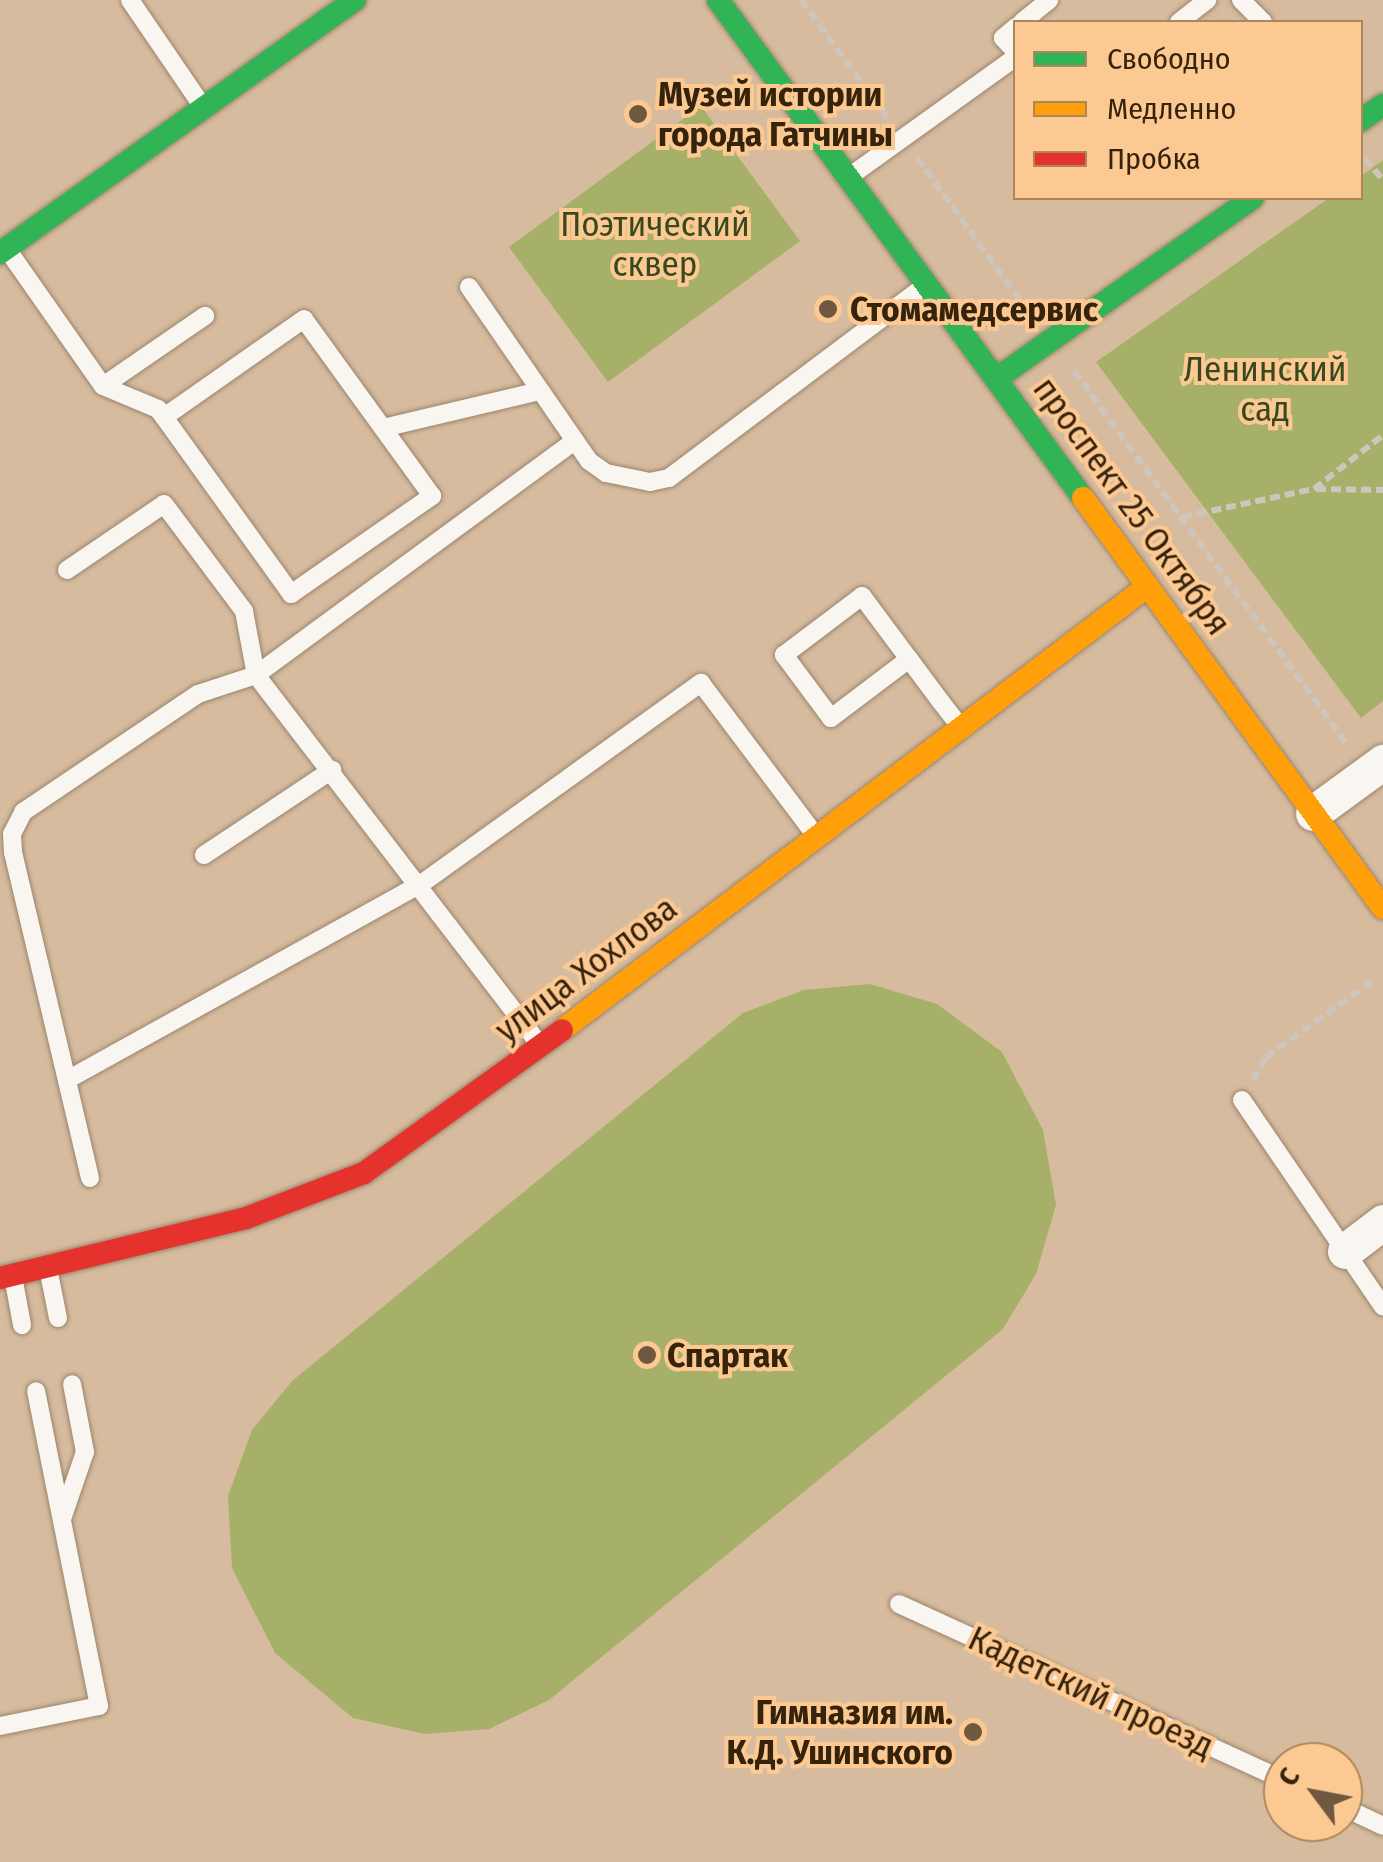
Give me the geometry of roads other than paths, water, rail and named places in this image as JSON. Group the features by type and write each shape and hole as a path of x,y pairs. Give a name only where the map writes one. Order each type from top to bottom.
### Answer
{"street":[{"path":"3,250 356,0"},
{"name":"проспект 25 Октября","path":"718,0 1383,908"},
{"path":"996,379 1250,200"},
{"name":"улица Хохлова","path":"6,1276 246,1218 364,1173 541,1047 1148,586"},
{"path":"1313,813 1383,762"},
{"path":"1345,1251 1383,1222"}],"lane":[{"path":"130,0 204,108"},
{"path":"1024,20 1049,0"},
{"path":"1182,20 1207,0"},
{"path":"1241,0 1260,20"},
{"path":"1013,30 1003,38 1013,51"},
{"path":"848,178 1013,57"},
{"path":"3,250 103,386 164,418 291,594 432,496 304,319 164,418"},
{"path":"469,287 574,441 606,473 650,482 669,478 927,284"},
{"path":"103,386 205,316"},
{"path":"383,428 540,391"},
{"path":"90,1178 12,834 23,812 198,694 256,675 574,441"},
{"path":"67,570 164,504 244,611 256,675 421,884 541,1047"},
{"path":"909,658 830,718 784,655 862,596 909,658 962,729"},
{"path":"67,1080 421,884 700,683 817,838"},
{"path":"204,855 332,770"},
{"path":"1242,1100 1383,1307"},
{"path":"48,1268 58,1318"},
{"path":"6,1276 22,1325"},
{"path":"62,1521 85,1452 72,1384"},
{"path":"0,1726 99,1706 36,1392"},
{"name":"Кадетский проезд","path":"899,1604 1263,1771"}],"place":[{"name":"Музей истории города Гатчины","path":"638,114"},
{"name":"Стомамедсервис","path":"828,309"},
{"name":"Спартак","path":"647,1355"},
{"name":"Гимназия им. К.Д. Ушинского","path":"973,1732"}],"park label":[{"name":"Поэтический сквер","path":"655,244"},
{"name":"Ленинский сад","path":"1265,389"}]}
